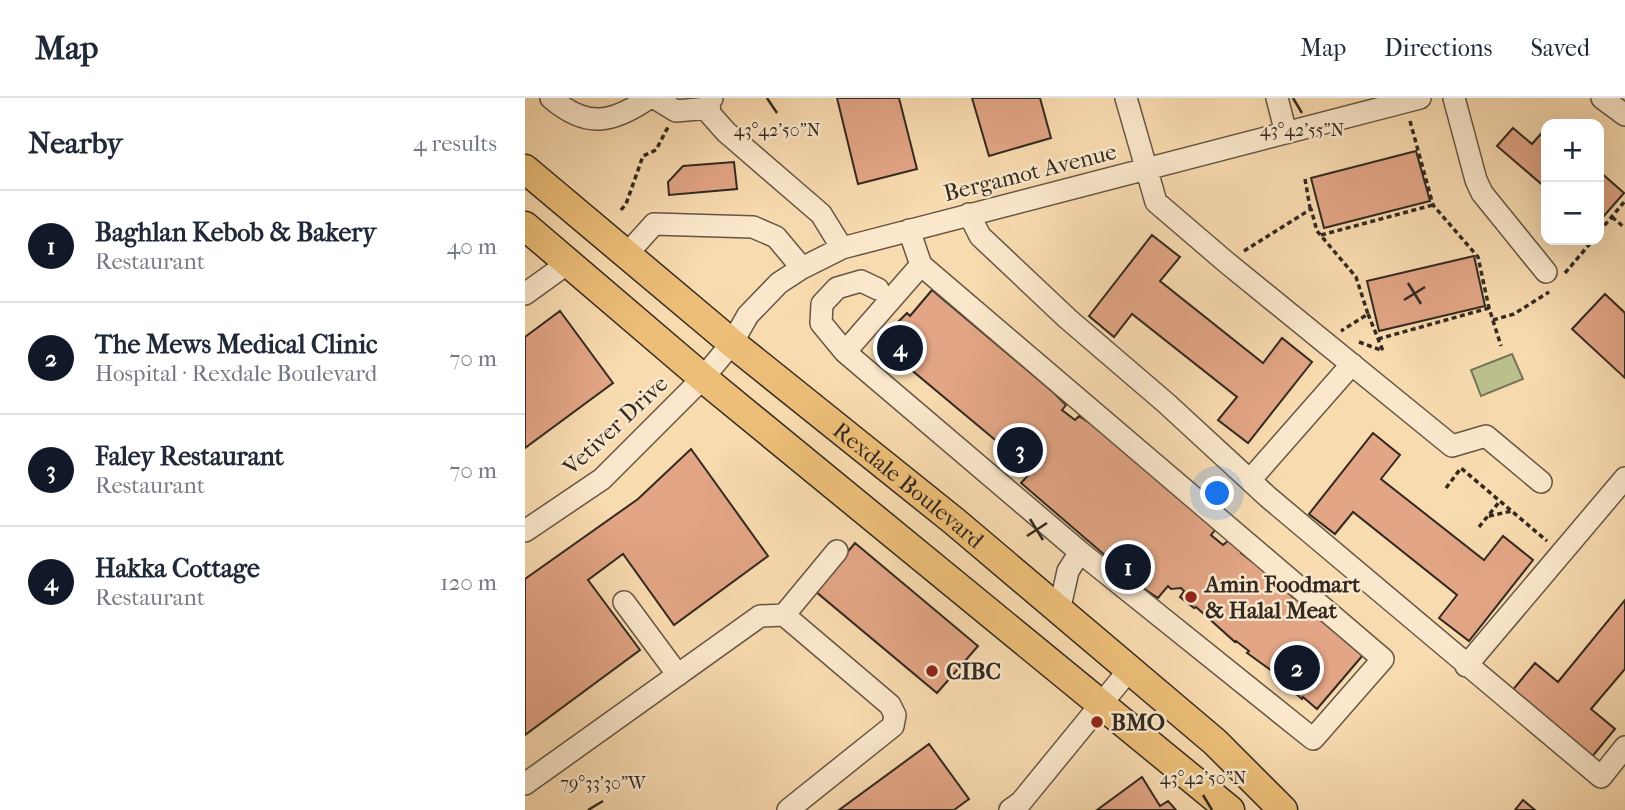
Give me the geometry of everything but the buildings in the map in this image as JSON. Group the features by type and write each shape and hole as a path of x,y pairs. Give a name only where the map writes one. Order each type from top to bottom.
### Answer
{"main road":[{"name":"Rexdale Boulevard","path":"525,170 732,343 954,522 1215,742 1283,810"},
{"name":"Rexdale Boulevard","path":"525,226 703,378 1230,810"}],"street":[{"path":"551,98 564,109 585,118 607,120 629,112 649,98"},
{"path":"655,98 674,110 711,103 710,114 726,132 821,214 842,248"},
{"path":"1126,98 1156,202 1451,446 1486,436 1541,482"},
{"path":"1276,98 1286,133"},
{"path":"1454,98 1482,193 1546,272"},
{"path":"1602,98 1625,115"},
{"name":"Bergamot Avenue","path":"703,378 732,343 748,315 779,283 842,248 1412,100"},
{"path":"969,214 980,236 1068,319 1250,480 1601,778 1625,747"},
{"path":"627,254 654,224 753,227 776,237 802,268"},
{"path":"878,289 861,281 837,288 822,304 821,323 845,352 1080,552 1313,739 1383,659 921,265 909,230"},
{"path":"525,294 568,263"},
{"path":"845,352 921,265"},
{"path":"1250,480 1352,364"},
{"name":"Vetiver Drive","path":"525,531 602,479 703,378"},
{"path":"1466,666 1625,478"},
{"path":"784,615 837,551"},
{"path":"1059,611 1068,570 1080,552"},
{"path":"624,602 678,675"},
{"path":"525,784 760,616 784,615 890,705 895,715 893,726 788,810"},
{"path":"1010,810 1021,802 1129,670"}],"path":[{"path":"1412,100 1433,205 1478,257 1489,309 1501,346"},
{"path":"621,210 626,204 643,156 656,150 674,110"},
{"path":"1305,179 1311,209 1321,235 1356,277 1383,351 1363,345 1353,338"},
{"path":"1604,226 1625,201"},
{"path":"1321,235 1433,205"},
{"path":"1226,262 1311,209"},
{"path":"1612,217 1625,228"},
{"path":"1378,339 1489,309"},
{"path":"1325,342 1368,314"},
{"path":"1446,488 1461,468 1562,552"},
{"path":"1479,527 1500,501"},
{"path":"1487,516 1512,511"}],"green space":[{"path":"1512,354 1523,379 1481,396 1471,370"}],"place":[{"name":"Hakka Cottage","path":"900,348"},
{"name":"Faley Restaurant","path":"1020,450"},
{"name":"Baghlan Kebob & Bakery","path":"1128,567"},
{"name":"Amin Foodmart & Halal Meat","path":"1191,597"},
{"name":"The Mews Medical Clinic","path":"1297,668"},
{"name":"CIBC","path":"932,671"},
{"name":"BMO","path":"1097,722"}]}
